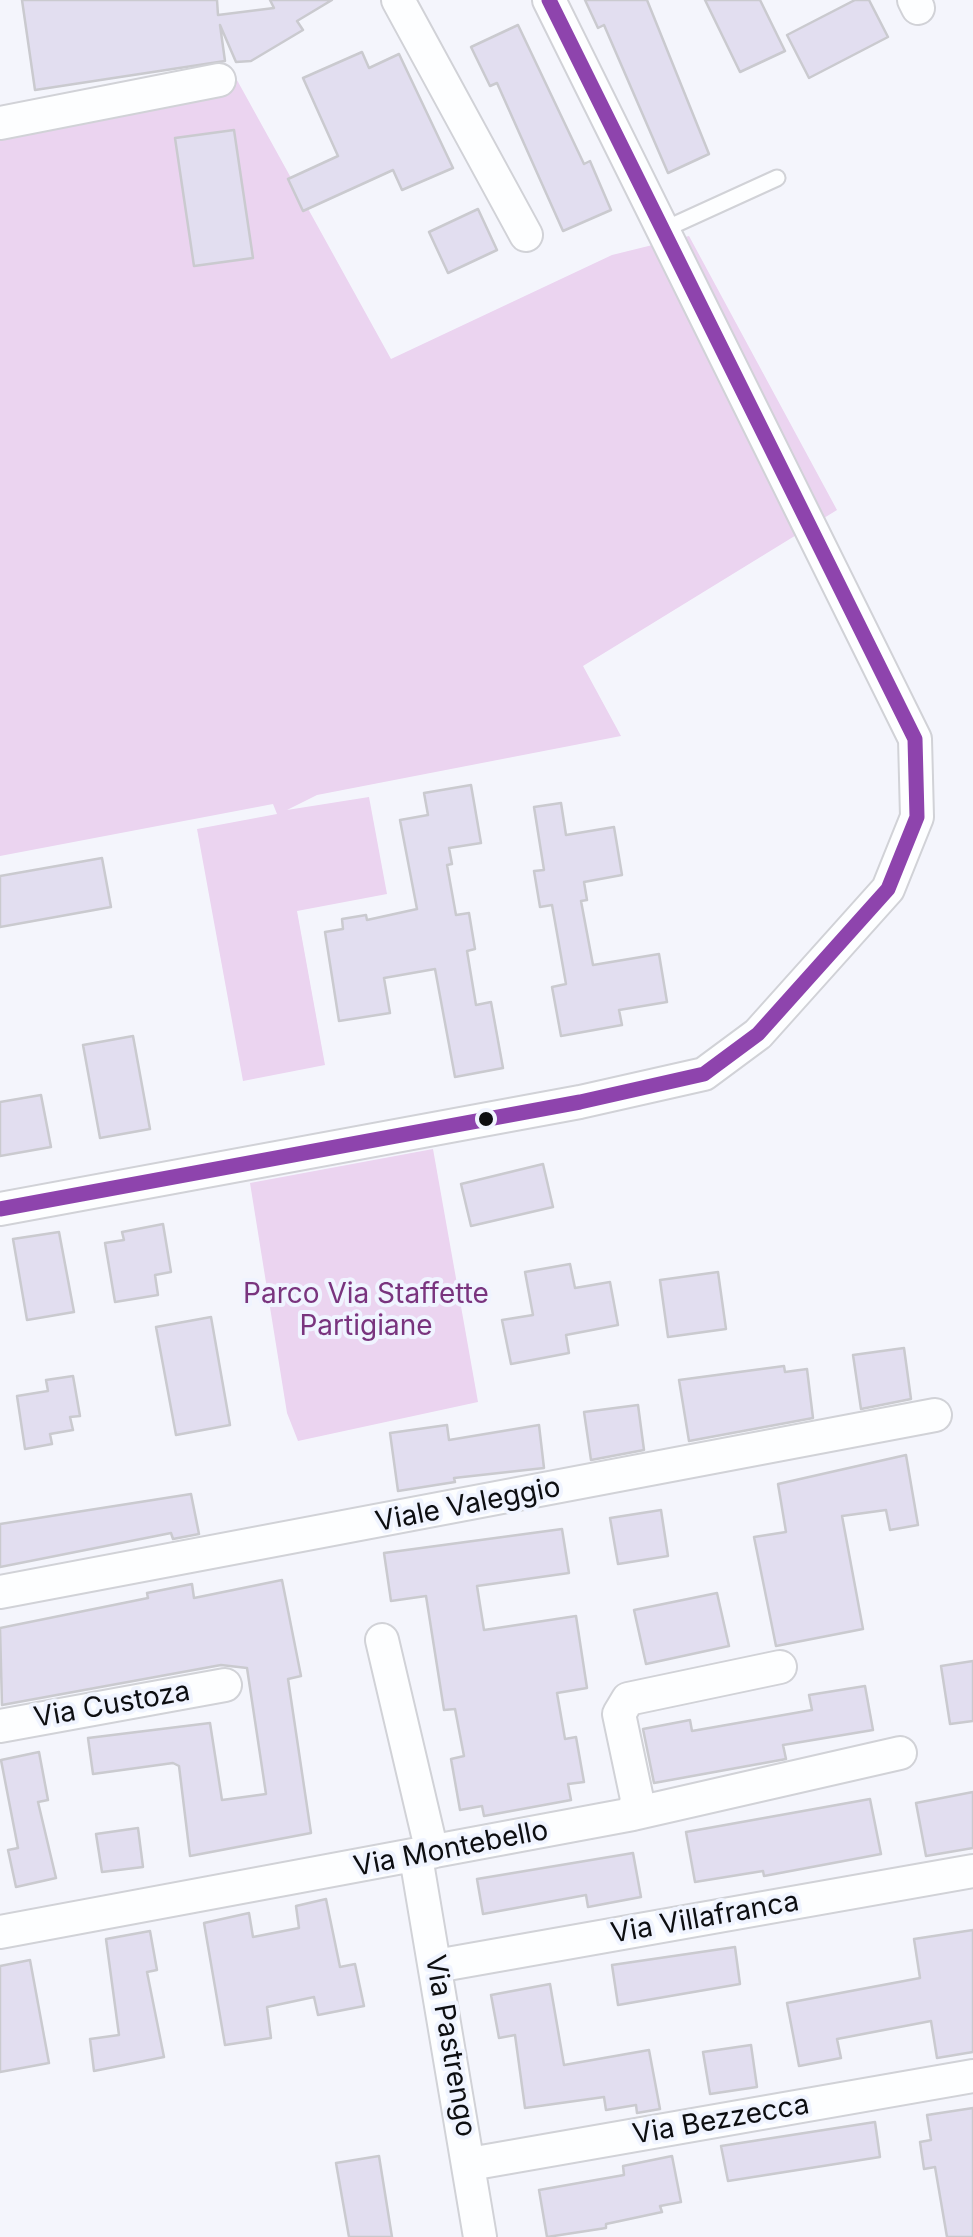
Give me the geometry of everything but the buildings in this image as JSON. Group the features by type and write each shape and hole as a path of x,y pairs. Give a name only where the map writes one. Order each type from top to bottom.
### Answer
{"street":[{"path":"398,0 526,236"},
{"path":"0,1208 676,1083 704,1074 740,1051 888,889 917,817 915,739 549,0"},
{"path":"0,123 219,80"},
{"name":"Viale Valeggio","path":"0,1592 935,1415"},
{"name":"Via Pastrengo","path":"382,1640 424,1854 436,1966 480,2237"},
{"path":"633,1814 637,1799 619,1714 628,1700 780,1667"},
{"name":"Via Custoza","path":"0,1726 225,1685"},
{"name":"Via Montebello","path":"0,1932 633,1814 900,1752"},
{"name":"Via Villafranca","path":"436,1966 973,1871"},
{"name":"Via Bezzecca","path":"470,2164 973,2076"}],"lane":[{"path":"663,230 777,178"}],"green space":[{"path":"232,71 391,359 612,255 689,236 837,510 583,666 621,736 317,795 287,810 369,797 387,894 297,911 325,1065 243,1081 197,829 277,814 273,804 0,856 0,119"},
{"name":"Parco Via Staffette Partigiane","path":"433,1149 478,1402 298,1441 287,1413 250,1183"}],"transit line":[{"path":"0,1209 580,1102 704,1074 758,1034 888,889 917,817 915,739 549,0"}]}
